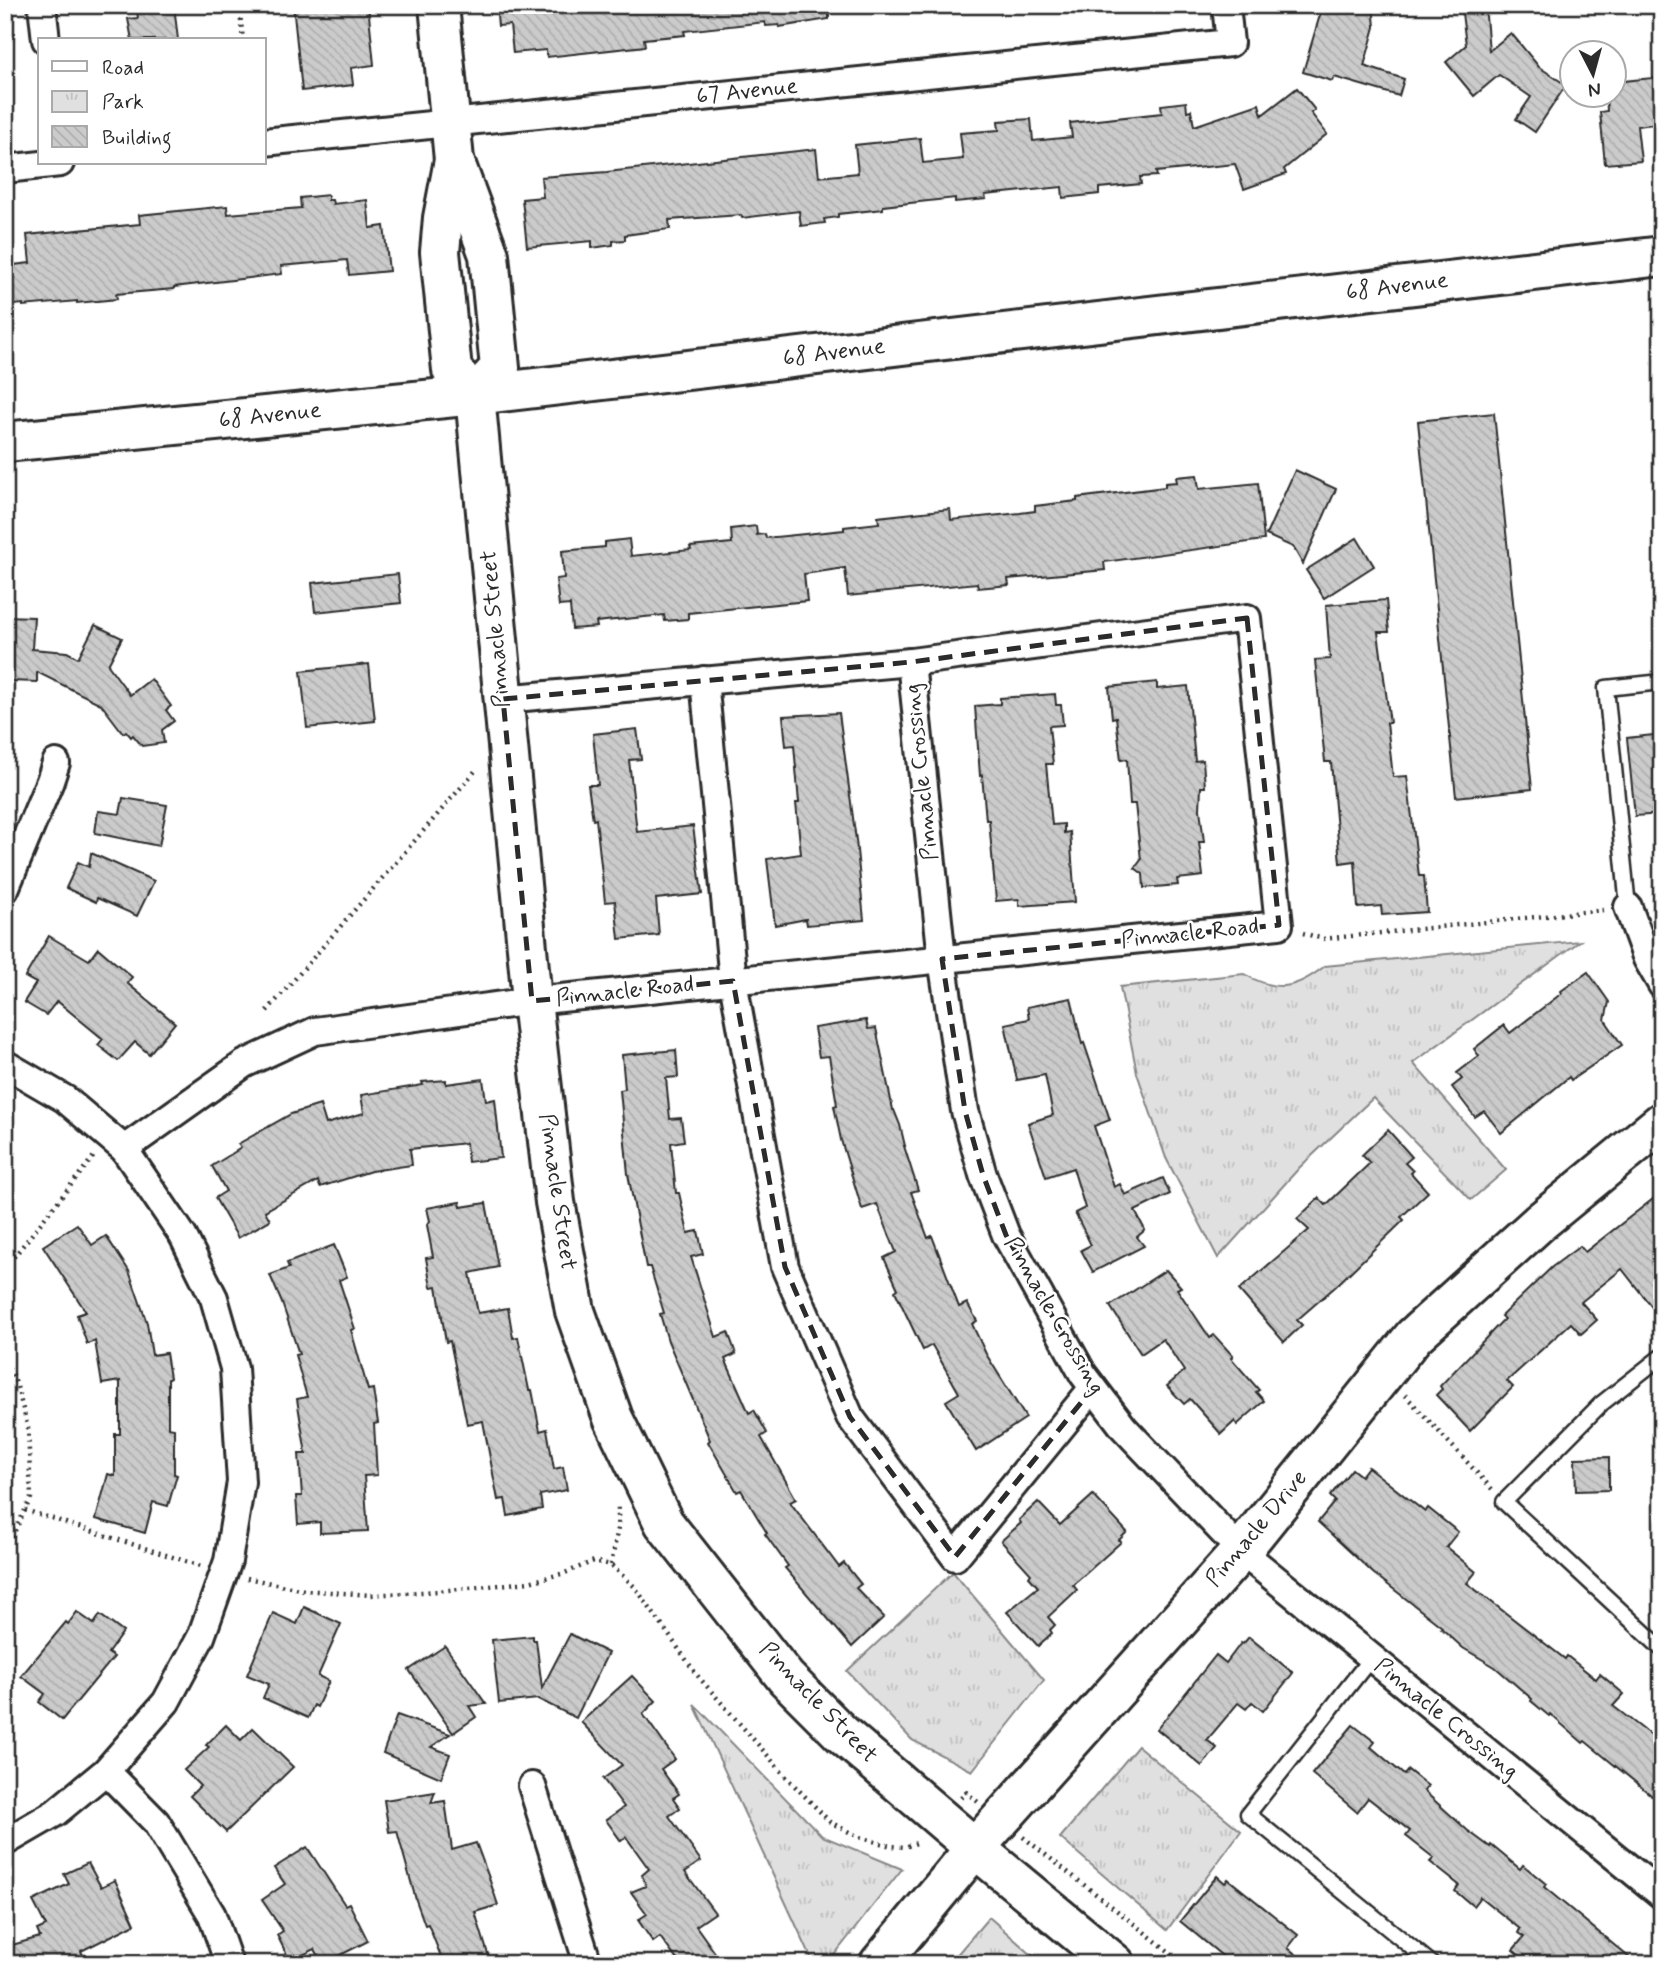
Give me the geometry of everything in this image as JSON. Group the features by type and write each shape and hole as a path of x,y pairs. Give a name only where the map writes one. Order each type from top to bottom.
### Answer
{"street":[{"path":"42,5 46,38"},
{"path":"439,5 451,142 489,256 499,355 500,368 475,395"},
{"name":"67 Avenue","path":"266,142 451,142 1230,43 1226,5"},
{"path":"5,169 50,164"},
{"name":"68 Avenue","path":"5,442 475,395 1662,256"},
{"name":"Pinnacle Street","path":"475,395 532,1001 555,1202 575,1311 613,1418 664,1523 786,1678 842,1734 942,1821 1115,1964"},
{"name":"Pinnacle Road","path":"124,1149 244,1064 314,1031 532,1001 1279,925 1247,618 911,662 503,699"},
{"name":"Pinnacle Crossing","path":"911,662 942,959 965,1111 983,1175 1006,1235 1083,1374 1124,1428 1241,1551 1662,1895"},
{"path":"704,680 733,981 785,1268 850,1417 955,1557 1093,1388"},
{"path":"5,889 55,763"},
{"path":"1628,907 1647,959 1662,985"},
{"path":"5,1064 65,1100 124,1149 183,1236 214,1298 234,1368 240,1482 224,1573 201,1637 166,1702 106,1771 55,1813 5,1842"},
{"name":"Pinnacle Drive","path":"879,1964 975,1848 1241,1551 1413,1336 1539,1223 1662,1122"},
{"path":"106,1771 156,1822 212,1915 229,1964"},
{"path":"532,1786 588,1964"}],"lane":[{"path":"1628,907 1606,688 1662,682"},
{"path":"1662,1356 1601,1404 1504,1502 1662,1649"},
{"path":"1371,1658 1248,1814 1432,1964"}],"path":[{"path":"239,5 243,38"},
{"path":"267,1011 477,769"},
{"path":"1279,925 1323,940 1628,907"},
{"path":"5,1268 96,1153"},
{"path":"5,1362 15,1379 28,1428 31,1498 5,1551"},
{"path":"1404,1393 1504,1502"},
{"path":"611,1565 619,1506 614,1494"},
{"path":"25,1510 224,1573 304,1590 370,1595 439,1591 529,1582 565,1573 594,1561 611,1565 635,1587 697,1675 789,1780 830,1822 859,1837 905,1847 919,1842 942,1821 966,1792 1185,1964"}],"highlighted area":[{"path":"1247,618 1279,925 942,959 965,1111 983,1175 1006,1235 1093,1388 955,1557 850,1417 785,1267 733,981 532,1001 503,699 911,662"}],"green space":[{"path":"1580,941 1413,1063 1506,1170 1471,1200 1373,1098 1300,1167 1218,1258 1166,1158 1137,1073 1120,987 1244,974 1266,984 1286,986 1305,980 1325,966"},
{"path":"953,1572 1044,1680 972,1771 912,1740 847,1671"},
{"path":"694,1704 822,1836 902,1869 827,1964 814,1964"},
{"path":"1138,1746 1241,1831 1167,1930 1060,1838"},
{"path":"989,1917 1042,1964 949,1964"}],"building":[{"path":"136,5 174,5 178,38 132,38 128,19 138,18"},
{"path":"293,5 368,5 374,65 351,68 353,85 302,91"},
{"path":"496,5 829,5 829,19 779,27 766,26 765,22 684,31 685,35 644,39 645,46 547,57 546,50 513,53 510,25 498,26"},
{"path":"1323,5 1373,5 1375,27 1364,66 1404,79 1399,96 1334,77 1332,81 1303,72"},
{"path":"1461,5 1485,5 1489,51 1511,33 1539,67 1558,80 1558,97 1535,132 1516,119 1531,97 1499,75 1474,96 1446,62 1466,45"},
{"path":"1662,77 1662,123 1637,126 1641,161 1605,164 1600,112 1607,111 1607,108 1628,108 1628,81"},
{"path":"1297,88 1315,110 1311,113 1327,134 1284,169 1286,174 1244,189 1235,164 1156,172 1157,176 1140,177 1141,184 1099,188 1099,194 1063,198 1062,187 985,195 986,199 955,202 955,198 838,214 838,217 824,219 825,223 801,226 799,211 742,218 741,215 669,220 670,229 625,235 625,240 613,241 613,245 592,248 592,241 527,247 522,199 543,197 541,177 816,149 819,177 858,173 855,145 920,138 923,163 963,159 960,133 999,130 998,121 1031,119 1033,141 1072,137 1070,123 1162,113 1161,105 1186,102 1187,111 1191,110 1194,126 1259,104 1262,115"},
{"path":"328,195 328,200 332,200 333,204 367,200 370,228 384,226 389,271 349,275 347,260 281,266 282,274 116,294 117,299 5,306 5,266 30,263 27,235 140,224 139,215 227,206 228,214 301,208 300,198"},
{"path":"1494,413 1532,789 1456,797 1418,421"},
{"path":"1295,470 1336,489 1303,564 1293,547 1266,535"},
{"path":"1197,475 1199,489 1258,483 1264,540 1104,562 1105,570 1008,579 1009,585 978,588 977,583 848,596 845,568 804,574 807,601 688,613 688,619 665,621 664,615 596,622 597,627 572,629 570,605 559,606 556,579 564,578 562,551 605,547 605,542 629,539 631,556 732,543 731,529 756,526 757,535 765,534 766,538 844,530 844,527 879,523 878,517 950,509 951,520 1020,513 1035,511 1035,506 1077,501 1077,498 1165,487 1165,483 1177,482 1176,477"},
{"path":"1357,538 1374,566 1324,598 1306,570"},
{"path":"398,574 401,603 315,612 312,583"},
{"path":"1386,600 1389,632 1378,632 1390,723 1387,723 1393,777 1407,776 1419,876 1424,876 1427,912 1382,915 1381,906 1358,908 1355,861 1340,863 1331,762 1325,762 1315,660 1330,659 1326,605"},
{"path":"5,616 34,617 32,649 67,652 78,658 95,625 122,638 108,665 130,695 151,679 171,706 166,710 174,721 162,730 164,743 142,746 133,735 131,737 126,731 123,733 101,704 37,672 37,682 8,681 10,658 5,656"},
{"path":"369,664 375,721 307,728 301,671"},
{"path":"1157,682 1157,689 1188,686 1195,761 1203,760 1205,787 1201,787 1200,809 1204,842 1199,842 1203,876 1177,879 1178,885 1144,888 1143,874 1135,868 1141,860 1135,804 1130,804 1127,759 1121,760 1109,687"},
{"path":"1055,694 1056,705 1061,705 1063,725 1049,726 1053,764 1046,764 1052,825 1064,824 1064,833 1070,832 1075,902 1019,906 1019,899 996,901 989,820 986,820 982,775 980,776 975,706 1000,704 1000,698"},
{"path":"839,713 864,920 807,925 806,919 775,925 767,859 801,854 794,745 786,746 783,716"},
{"path":"637,729 641,759 629,760 637,832 693,826 702,894 656,899 659,935 619,939 615,901 605,902 596,819 593,820 588,785 598,785 593,734"},
{"path":"1662,734 1662,814 1635,816 1627,738"},
{"path":"123,798 167,805 159,846 95,833 98,811 120,814"},
{"path":"91,853 154,881 137,916 66,888 78,862 89,867"},
{"path":"49,936 89,960 98,948 132,977 127,983 175,1023 149,1054 135,1042 118,1061 98,1045 103,1039 57,1001 46,1015 24,1002 36,983 25,977"},
{"path":"1588,972 1609,1002 1605,1020 1622,1045 1571,1080 1569,1077 1501,1133 1484,1111 1475,1117 1452,1087 1462,1079 1457,1073 1479,1056 1474,1049 1504,1025 1510,1033"},
{"path":"1071,998 1082,1044 1084,1043 1110,1120 1094,1126 1114,1187 1120,1184 1125,1195 1163,1178 1170,1194 1135,1211 1145,1230 1137,1237 1144,1246 1093,1272 1081,1250 1091,1245 1075,1213 1085,1208 1073,1168 1046,1177 1028,1123 1053,1115 1045,1075 1017,1080 1005,1024 1029,1019 1027,1007"},
{"path":"866,1020 868,1029 876,1028 893,1110 900,1125 918,1190 911,1192 928,1238 932,1236 959,1307 967,1303 977,1321 972,1324 986,1354 1026,1418 976,1451 946,1401 959,1393 932,1345 923,1350 895,1291 898,1289 884,1258 896,1252 877,1204 862,1209 841,1140 834,1106 837,1105 829,1056 819,1057 814,1028"},
{"path":"676,1050 678,1077 666,1078 670,1119 681,1118 684,1141 671,1143 676,1193 679,1193 688,1233 698,1231 703,1254 691,1257 716,1337 728,1332 736,1354 725,1359 749,1413 754,1410 767,1433 761,1437 796,1499 790,1502 839,1567 844,1563 861,1584 856,1588 884,1617 852,1647 785,1568 788,1566 765,1534 767,1533 741,1490 737,1492 708,1442 710,1440 668,1341 660,1314 664,1313 650,1267 646,1267 628,1174 620,1090 625,1089 622,1055"},
{"path":"483,1079 486,1101 495,1099 501,1158 468,1162 466,1143 410,1149 412,1165 371,1171 320,1187 318,1181 265,1211 270,1220 238,1238 215,1198 226,1191 212,1166 241,1148 238,1144 291,1114 320,1105 326,1124 364,1113 361,1095 423,1085 422,1082 446,1080 446,1084"},
{"path":"1388,1130 1412,1157 1405,1163 1428,1192 1401,1217 1404,1220 1297,1320 1302,1325 1284,1342 1239,1290 1309,1230 1297,1219 1319,1198 1326,1205 1370,1163 1362,1155"},
{"path":"1662,1192 1662,1320 1622,1269 1581,1302 1597,1320 1581,1334 1571,1323 1507,1381 1513,1387 1470,1431 1436,1395 1442,1389 1440,1386 1504,1319 1501,1316 1552,1267 1580,1246 1585,1252"},
{"path":"460,1202 461,1207 486,1203 498,1267 470,1273 478,1313 508,1308 513,1338 518,1337 540,1431 547,1429 554,1469 563,1467 567,1490 540,1495 542,1509 508,1516 505,1499 498,1500 483,1421 467,1424 450,1341 446,1342 437,1286 431,1287 426,1258 433,1257 427,1208"},
{"path":"77,1224 92,1245 106,1236 129,1271 147,1323 152,1355 166,1353 170,1378 168,1427 174,1428 174,1474 177,1475 168,1506 153,1502 145,1533 96,1519 108,1474 115,1476 115,1434 120,1434 120,1381 102,1384 95,1341 87,1344 77,1315 86,1312 43,1246"},
{"path":"334,1245 347,1277 339,1280 355,1329 351,1330 368,1390 373,1389 378,1423 374,1424 377,1475 364,1476 368,1531 320,1533 320,1522 298,1524 296,1496 302,1496 299,1454 306,1454 297,1399 307,1397 295,1355 299,1354 270,1275 289,1268 287,1263"},
{"path":"1166,1270 1181,1287 1177,1289 1210,1338 1214,1335 1233,1356 1231,1358 1259,1390 1256,1392 1264,1401 1237,1425 1235,1421 1221,1434 1190,1399 1184,1404 1167,1386 1184,1371 1163,1339 1141,1354 1110,1306"},
{"path":"1609,1457 1609,1490 1576,1491 1575,1458"},
{"path":"1368,1467 1425,1512 1428,1508 1458,1532 1446,1547 1476,1572 1467,1583 1565,1659 1567,1656 1596,1679 1600,1674 1624,1694 1613,1706 1662,1744 1662,1804 1585,1741 1583,1743 1550,1714 1549,1716 1495,1667 1463,1648 1442,1627 1373,1573 1318,1522 1335,1501 1330,1496 1352,1469 1361,1476"},
{"path":"1093,1495 1127,1532 1119,1540 1121,1542 1073,1585 1077,1590 1048,1617 1055,1625 1050,1630 1052,1633 1038,1646 1007,1612 1038,1587 1029,1577 1031,1574 1001,1541 1021,1523 1019,1520 1038,1502 1060,1525"},
{"path":"304,1607 341,1624 318,1676 329,1681 317,1707 314,1705 308,1718 263,1698 269,1684 247,1675 273,1613 297,1624"},
{"path":"77,1612 94,1624 100,1615 123,1632 108,1653 114,1657 62,1720 39,1702 45,1694 21,1676"},
{"path":"570,1634 608,1653 576,1718 538,1699 499,1703 492,1640 533,1636 533,1640 536,1640 542,1688"},
{"path":"1249,1637 1293,1673 1263,1711 1252,1702 1246,1709 1238,1703 1207,1740 1217,1748 1202,1766 1157,1729 1216,1655 1226,1663"},
{"path":"445,1646 486,1704 469,1706 476,1717 453,1733 409,1670"},
{"path":"632,1676 656,1701 643,1714 675,1759 661,1769 679,1794 673,1798 680,1808 669,1816 701,1861 685,1872 715,1913 696,1926 723,1964 680,1964 660,1937 653,1942 638,1920 647,1914 631,1892 646,1886 642,1875 649,1869 626,1837 621,1841 606,1820 624,1807 603,1779 622,1765 581,1722"},
{"path":"397,1715 450,1734 431,1747 450,1754 441,1778 383,1753"},
{"path":"226,1725 241,1740 253,1728 293,1767 226,1832 190,1796 200,1786 184,1770 209,1747 206,1745"},
{"path":"1353,1725 1375,1742 1371,1747 1404,1775 1408,1770 1428,1786 1424,1791 1467,1830 1490,1847 1491,1845 1520,1869 1523,1865 1546,1884 1544,1887 1637,1964 1529,1964 1513,1950 1524,1937 1518,1933 1520,1929 1480,1897 1473,1906 1455,1891 1459,1885 1430,1862 1434,1858 1406,1836 1410,1831 1368,1798 1357,1812 1312,1774"},
{"path":"435,1792 431,1803 445,1801 452,1850 476,1843 498,1905 475,1912 491,1964 444,1964 416,1900 397,1831 389,1832 384,1800"},
{"path":"307,1847 345,1905 349,1903 368,1941 323,1964 315,1949 290,1961 277,1935 283,1931 262,1900 285,1884 274,1868"},
{"path":"88,1863 101,1887 115,1880 135,1924 81,1951 87,1964 5,1964 5,1947 40,1937 37,1930 46,1926 33,1901 69,1884 64,1874"},
{"path":"1217,1876 1225,1883 1228,1879 1298,1935 1288,1948 1308,1964 1232,1964 1180,1921"}]}
